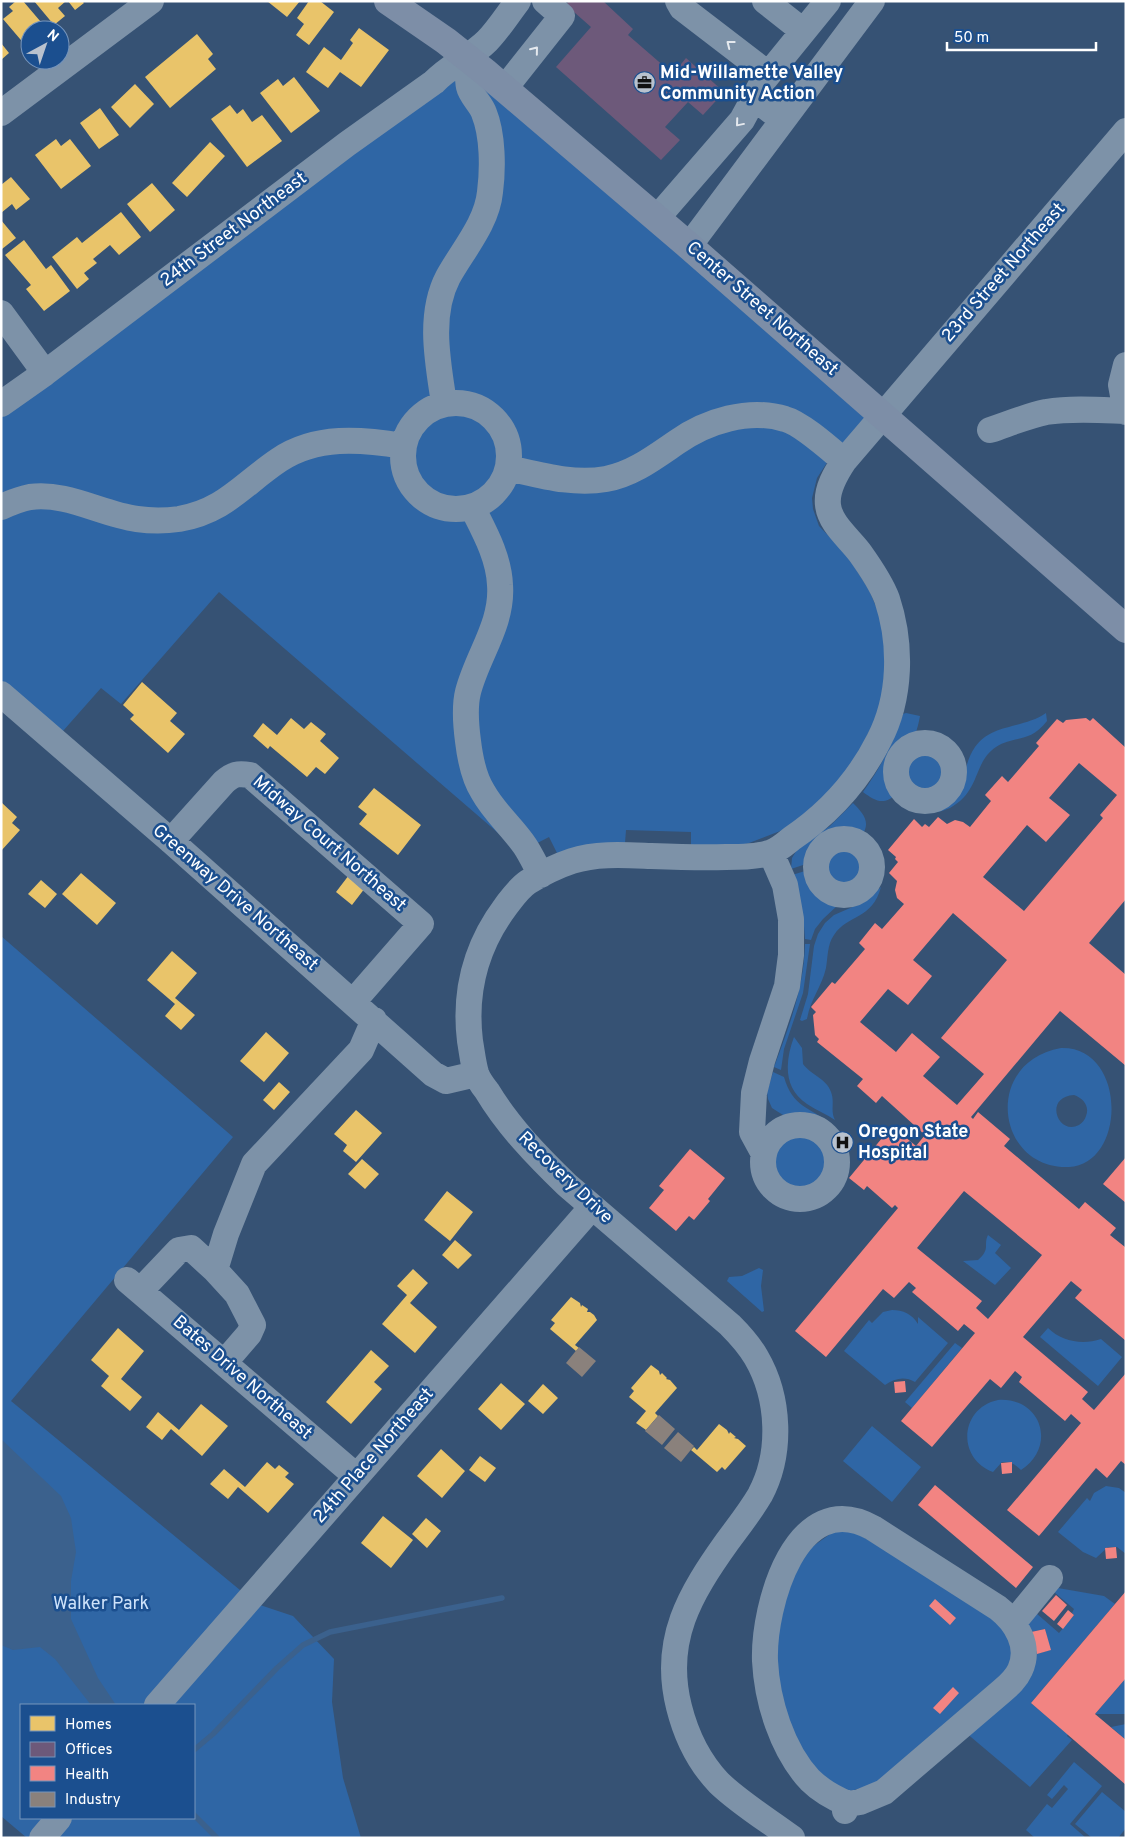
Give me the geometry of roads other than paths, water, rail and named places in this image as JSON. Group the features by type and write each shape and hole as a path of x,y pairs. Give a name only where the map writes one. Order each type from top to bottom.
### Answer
{"main road":[{"name":"Center Street Northeast","path":"388,1 468,57 505,88 657,218 1126,629"}],"street":[{"path":"1,113 151,1"},
{"name":"24th Street Northeast","path":"1,404 45,373 347,144 434,82 443,72 468,57 486,42 518,1"},
{"path":"505,88 562,16 545,1"},
{"path":"678,1 682,8 768,74"},
{"path":"765,1 804,31"},
{"path":"657,218 742,120 768,74 828,1"},
{"path":"689,246 783,120 863,5"},
{"path":"444,403 436,338 437,314 441,293 478,227 490,194 492,170 485,114 469,88 468,57"},
{"path":"754,98 783,120"},
{"name":"23rd Street Northeast","path":"883,415 1123,139"},
{"path":"1,313 45,373"},
{"path":"990,430 1046,412 1072,410 1125,412 1121,385 1126,365"},
{"path":"460,402 484,410 496,420 505,434 510,452 508,468 502,483 494,494 472,507 459,509 442,507 427,501 412,487 403,465 403,446 407,435 416,422 429,409 444,403 460,402"},
{"path":"508,468 564,480 607,479 647,463 679,440 706,426 738,416 765,415 787,419 811,434 844,460"},
{"name":"Recovery Drive","path":"792,1838 736,1797 708,1770 696,1752 688,1733 675,1691 675,1648 686,1610 704,1575 750,1510 768,1476 774,1455 775,1436 775,1414 771,1394 756,1357 743,1338 592,1207 541,1160 517,1133 492,1100 476,1074 468,1025 468,1010 474,965 485,938 515,894 527,883 572,862 594,856 627,855 700,858 738,857 771,853 821,817 868,762 883,734 892,706 896,679 896,648 892,621 886,598 875,576 830,514 827,502 829,489 844,460 883,415"},
{"path":"1,507 29,497 50,497 136,519 155,521 179,519 217,506 234,496 280,459 318,443 370,440 403,446"},
{"path":"472,507 496,559 500,584 499,605 493,628 472,677 467,694 468,742 474,769 482,791 525,846 542,875"},
{"name":"Greenway Drive Northeast","path":"1,694 171,841 433,1074 446,1081 476,1074"},
{"name":"Midway Court Northeast","path":"171,841 224,782 233,775 241,773 250,775 421,924 354,1002"},
{"path":"764,1154 752,1132 754,1093 762,1061 788,986 792,919 785,885 771,853"},
{"path":"224,1363 249,1334 253,1325 236,1294 215,1270 226,1234 254,1164 361,1050 374,1020"},
{"name":"24th Place Northeast","path":"158,1704 592,1207"},
{"name":"Bates Drive Northeast","path":"215,1270 192,1248 179,1250 134,1286 356,1476"},
{"path":"835,1520 853,1520 864,1523 998,1608 1014,1622 1022,1641 1023,1660 1017,1676 884,1792 846,1807 810,1780 790,1751 776,1719 768,1684 765,1647 772,1602 780,1576 802,1540 819,1526 835,1520"},
{"path":"1014,1622 1050,1578"},
{"path":"42,1838 58,1819"}],"waterway":[{"path":"195,1749 213,1734 277,1668 303,1645 330,1632 502,1598"},
{"path":"195,1816 217,1838"}],"place":[{"name":"Mid-Willamette Valley Community Action","path":"644,83"},
{"name":"Oregon State Hospital","path":"842,1142"}],"park label":[{"name":"Walker Park","path":"101,1604"}]}
